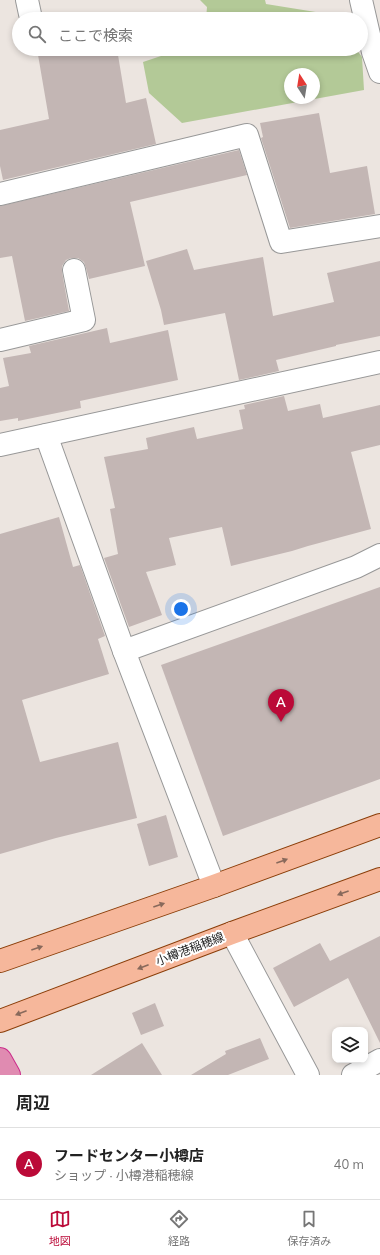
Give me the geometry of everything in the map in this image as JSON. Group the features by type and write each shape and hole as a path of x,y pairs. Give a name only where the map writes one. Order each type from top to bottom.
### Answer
{"highway":[{"path":"0,1059 8,1075"}],"main road":[{"path":"0,961 214,886 380,825"},
{"name":"小樽港稲穂線","path":"0,1021 232,933 380,880"}],"street":[{"path":"368,6 373,52 380,72"},
{"path":"0,194 247,135 281,242 380,226"},
{"path":"0,340 84,320 74,270"},
{"path":"0,445 380,362"},
{"path":"46,435 124,651 214,886"},
{"path":"124,651 356,567 380,555"},
{"path":"232,933 308,1075"},
{"path":"353,1075 380,1060"}],"green space":[{"path":"200,0 265,0 266,4 316,12 207,12 207,7"},
{"path":"161,56 362,57 364,90 320,98 320,68 284,68 284,104 287,104 182,123 149,93 143,62"}],"building":[{"path":"38,56 118,56 126,103 146,98 156,144 3,180 0,166 0,130 49,119"},
{"path":"319,113 330,173 367,166 375,214 290,228 261,138 263,137 260,123"},
{"path":"239,150 247,175 130,202 145,266 89,279 84,262 78,258 66,260 62,266 62,272 69,311 25,321 12,256 0,258 0,206"},
{"path":"187,249 194,270 263,257 273,316 334,302 327,273 380,261 380,336 276,360 279,371 239,380 225,313 164,325 146,261"},
{"path":"107,328 110,343 168,330 178,380 80,401 81,408 18,421 18,418 0,421 0,388 9,386 3,358 31,353 29,346"},
{"path":"284,396 288,411 320,404 323,418 380,405 380,445 351,452 371,529 231,566 222,527 169,538 176,565 146,572 162,615 129,627 104,558 118,554 110,509 115,508 104,457 148,449 146,438 194,427 197,439 243,429 239,410 245,409 244,405"},
{"path":"59,517 73,567 80,565 105,636 98,639 109,674 22,700 40,762 118,742 137,818 56,838 0,854 0,534"},
{"path":"380,587 380,779 223,836 161,665"},
{"path":"166,815 178,857 149,866 137,824"},
{"path":"380,936 380,1043 348,978 294,1007 273,968 320,943 330,961"},
{"path":"155,1003 164,1026 141,1035 132,1013"},
{"path":"260,1038 269,1059 228,1075 191,1075 226,1054 225,1051"},
{"path":"142,1043 162,1075 91,1075"}],"place":[{"name":"フードセンター小樽店","path":"281,722"}]}
